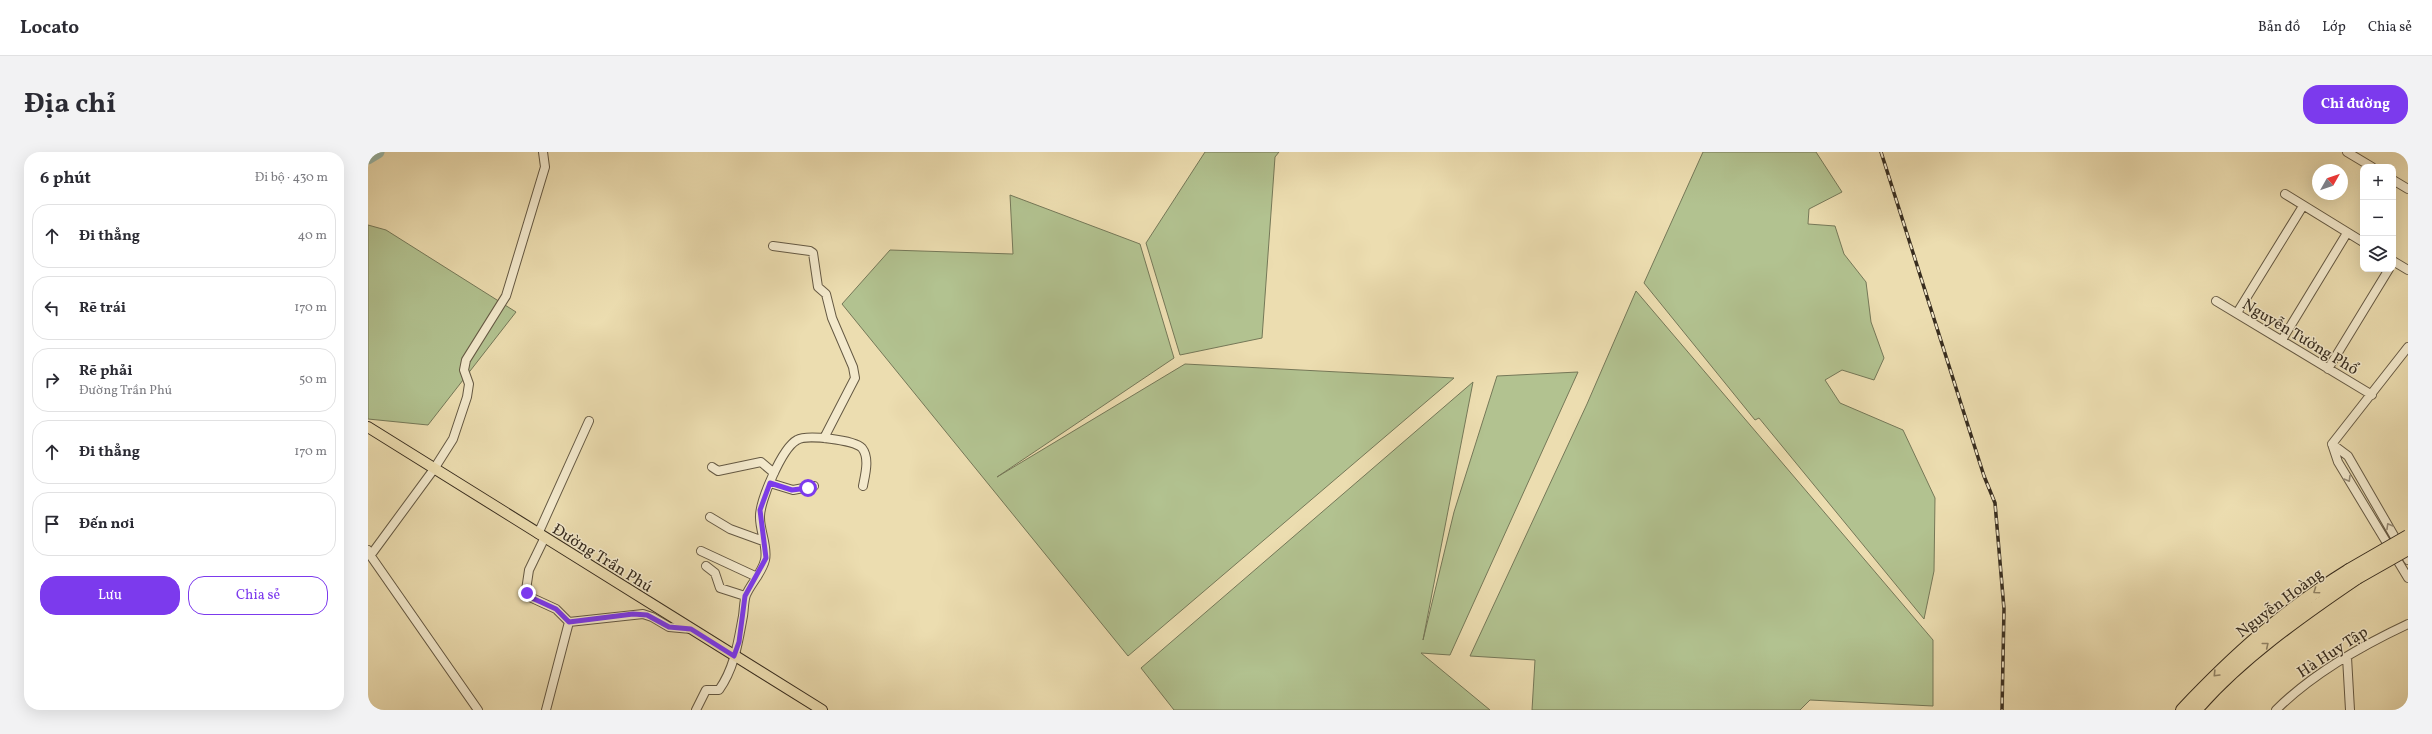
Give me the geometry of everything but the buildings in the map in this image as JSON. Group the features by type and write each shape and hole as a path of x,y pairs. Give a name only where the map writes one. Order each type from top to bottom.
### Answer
{"highway":[{"name":"Nguyễn Hoàng","path":"2196,710 2263,648 2353,574 2408,536"},
{"name":"Nguyễn Hoàng","path":"2182,710 2252,640 2299,603 2353,574 2408,549"}],"main road":[{"name":"Đường Trần Phú","path":"368,427 822,710"}],"street":[{"path":"368,551 371,553 373,552 434,469 460,424 469,384 464,370 466,360 506,296 545,167 543,152"},
{"path":"2347,152 2367,164"},
{"path":"2396,182 2408,189"},
{"path":"2285,194 2360,240"},
{"path":"2237,313 2303,206"},
{"path":"2282,340 2347,233"},
{"path":"773,246 810,251 813,254 818,287 826,294 832,318 854,370 855,382 824,438"},
{"path":"2396,264 2408,270"},
{"path":"2328,369 2387,272"},
{"name":"Nguyễn Tường Phổ","path":"2216,301 2372,395"},
{"path":"2332,444 2372,395 2408,347"},
{"path":"569,622 556,609 532,598 526,590 529,570 541,536 588,421"},
{"path":"696,710 706,690 720,690 730,673 739,642 745,596 757,577 766,558 760,510 774,473 796,440 824,438 855,443 862,448 866,460 863,486"},
{"path":"2332,444 2348,456 2408,560"},
{"path":"2332,444 2338,462 2408,578"},
{"path":"712,467 718,471 760,462 774,473"},
{"path":"770,483 792,490 814,486"},
{"path":"2372,518 2381,513"},
{"path":"710,518 730,529 763,541"},
{"path":"368,551 478,710"},
{"path":"701,551 757,577"},
{"path":"706,566 715,573 720,588 745,596"},
{"path":"569,622 643,614 652,617 669,627 691,629"},
{"path":"546,710 569,622"},
{"name":"Hà Huy Tập","path":"2276,710 2292,694 2367,643 2408,624"},
{"path":"2348,657 2350,710"}],"green space":[{"path":"1205,152 1279,152 1275,157 1262,338 1180,355 1146,243"},
{"path":"1703,152 1816,152 1842,192 1809,209 1808,224 1835,226 1844,254 1866,282 1871,322 1884,358 1874,380 1842,370 1825,380 1840,403 1903,430 1935,498 1934,571 1924,619 1759,418 1755,420 1644,283"},
{"path":"1010,195 1140,244 1174,358 997,477 1185,364 1454,378 1128,656 842,304 890,250 1013,254"},
{"path":"368,225 386,230 516,312 428,425 368,419"},
{"path":"1636,291 1933,640 1933,706 1810,700 1800,710 1532,710 1535,660 1470,656 1587,404"},
{"path":"1578,372 1450,655 1421,653 1490,710 1174,710 1141,668 1473,382 1423,640 1454,512 1497,376"}],"waterway":[{"path":"368,158 378,152"}],"railway":[{"path":"1881,152 1984,476 1995,503 2004,609 2002,710"}],"route":[{"path":"527,593 532,598 556,609 569,622 610,616 643,614 652,617 669,627 691,629 734,656 739,642 746,601 745,596 757,577 766,558 760,521 760,510 763,497 770,483 792,490 808,488"}]}
